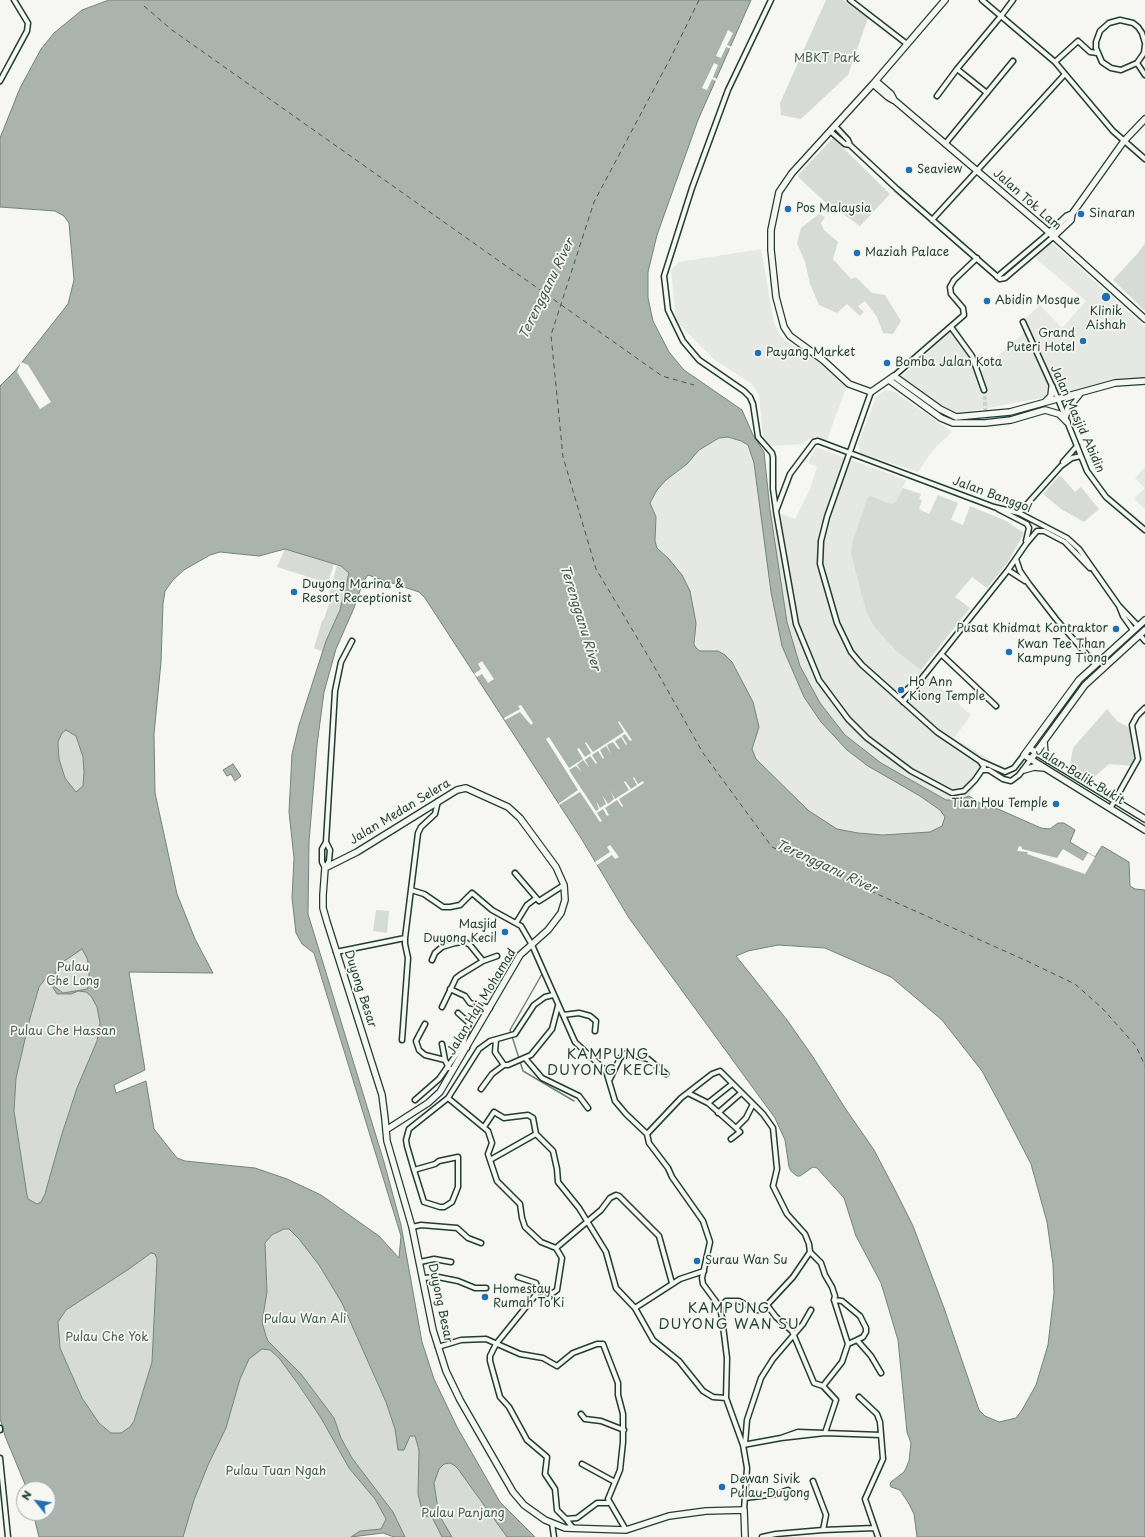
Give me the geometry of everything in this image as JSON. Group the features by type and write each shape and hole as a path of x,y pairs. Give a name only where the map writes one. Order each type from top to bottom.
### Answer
{"street":[{"path":"0,81 27,31 28,23 14,0"},
{"path":"771,0 728,90 664,276 668,310 683,341 699,360 744,391 750,397 753,404 758,437 772,453 773,457 773,489 790,594 802,639 819,680 848,720 867,738 917,774 952,793 964,791 982,770 984,765 937,732 862,664 851,652 837,623 820,564 821,541 827,517 871,392 894,376 962,317 964,311 951,294 950,287 954,280 977,258"},
{"path":"850,0 907,44"},
{"path":"871,392 849,384 823,360 790,336 784,327 776,297 771,250 771,230 779,192 792,172 874,83 945,0"},
{"path":"982,0 1055,62 1113,131 1145,159"},
{"path":"937,96 1013,0"},
{"path":"1114,21 1126,21 1132,23 1142,33 1145,44 1144,52 1137,63 1126,69 1116,69 1106,65 1097,53 1096,42 1100,31 1109,23 1114,21"},
{"path":"1055,62 1078,41 1090,52 1097,53"},
{"path":"945,144 1013,61"},
{"path":"1137,63 1145,75"},
{"path":"957,69 987,93"},
{"path":"932,220 1065,74"},
{"name":"Jalan Tok Lam","path":"874,83 888,98 894,100 1043,227 1060,244 1145,319"},
{"path":"835,126 848,140 850,145 932,220 1002,280 1071,220 1072,214 1124,141 1145,119"},
{"path":"830,131 845,144 850,145"},
{"path":"1052,235 1054,228 1067,216 1072,214"},
{"path":"1043,227 1054,228"},
{"path":"1060,244 1062,229"},
{"name":"Jalan Masjid Abidin","path":"1023,322 1058,399 1087,471 1097,486 1122,512 1145,530"},
{"path":"951,327 972,356 984,390"},
{"path":"894,376 940,409 956,417 1044,407 1059,414 1066,420"},
{"path":"889,380 941,418 954,423 985,423 1011,420 1044,407 1058,399 1079,395 1121,382 1145,381"},
{"path":"1044,407 1050,398 1052,387"},
{"path":"1066,420 1068,408 1079,395"},
{"name":"Jalan Banggol","path":"776,511 790,474 814,442 818,441 994,507 1019,513 1074,543 1090,563 1092,569 1119,606 1123,616 1136,628"},
{"path":"1061,466 1077,446"},
{"path":"1019,513 1048,478 1061,466 1072,458 1081,456"},
{"path":"994,507 1027,524 1029,531 1026,544"},
{"path":"903,702 922,676 1008,570 1037,531 1044,531 1071,546 1092,569"},
{"path":"1016,559 1020,571 1029,584 1056,619 1095,664"},
{"path":"1008,570 1029,584"},
{"path":"980,761 988,763 1001,771 1009,772 1024,755 1064,699 1095,664 1145,620"},
{"path":"982,770 989,770 1003,779 1010,781 1015,779 1024,770 1085,685 1145,630"},
{"path":"1140,634 1145,640"},
{"name":"Duyong Besar","path":"352,641 341,662 335,691 326,842 330,850 329,861 325,868 323,908 382,1094 386,1130 391,1155 412,1227 438,1347 457,1396 513,1492 532,1511 552,1524 565,1528 626,1530 669,1516 706,1511 744,1510"},
{"path":"941,654 996,706"},
{"path":"898,697 922,676"},
{"path":"1111,807 1138,759 1132,725 1137,716 1145,708"},
{"path":"1045,740 1045,753 1048,760"},
{"name":"Jalan Balik Bukit","path":"1029,748 1145,819"},
{"name":"Jalan Balik Bukit","path":"1024,755 1111,807 1145,830"},
{"path":"1024,770 1034,767 1047,768"},
{"name":"Jalan Medan Selera","path":"325,868 357,852 457,790 466,788 508,807 524,822 544,848 564,885 565,900 561,913 540,939 532,945"},
{"path":"402,1040 408,958 405,938 418,833 421,827 435,814 438,801"},
{"name":"Duyong Besar","path":"325,868 322,862 322,848 326,842"},
{"path":"515,874 528,887 535,898 541,901 564,885"},
{"name":"Jalan Haji Mohamad","path":"386,1130 435,1098 452,1073 465,1047 490,1008 520,955 532,945 521,926 492,910 472,893 460,904 450,907 444,906 424,894 411,890"},
{"path":"516,923 527,905 535,898"},
{"path":"336,952 405,938"},
{"path":"432,960 435,953 442,947 465,942 470,945 483,961"},
{"path":"532,945 553,995 577,1045 606,1071 610,1079 613,1095 618,1105 646,1134 648,1143 668,1168 672,1177 704,1221 708,1231 710,1242 702,1278 703,1284 720,1306 726,1358 726,1398 744,1444 747,1468 744,1510 745,1537"},
{"path":"442,1007 456,978 463,972 483,961 497,956"},
{"path":"450,989 465,996 470,1003 490,1008"},
{"path":"414,1170 435,1164 439,1161 458,1158 458,1187 452,1202 444,1207 440,1207 424,1202 414,1170 406,1140 409,1129 422,1117 448,1098 479,1049 496,1040 512,1035 534,1005 545,997 553,995"},
{"path":"481,1089 492,1074 504,1065 524,1059 535,1051 552,1029 558,1006"},
{"path":"416,1100 439,1079 465,1047 469,1023 458,1013"},
{"path":"563,1015 579,1013 590,1016 596,1021 595,1031"},
{"path":"425,1024 416,1041 418,1050 425,1055 445,1060"},
{"path":"496,1040 495,1052 504,1065"},
{"path":"442,1044 445,1060 452,1073"},
{"path":"610,1079 620,1058 626,1053 648,1059 666,1074"},
{"path":"524,1059 542,1078 579,1096 588,1108"},
{"path":"646,1134 688,1093 717,1071 722,1072 732,1084 763,1114 773,1128 776,1168 773,1186 787,1214 805,1234 810,1252 821,1262 825,1275 835,1296 834,1300 848,1344 842,1362 823,1386"},
{"path":"708,1104 732,1084"},
{"path":"688,1093 708,1104 740,1132 731,1139"},
{"path":"718,1113 741,1093"},
{"path":"448,1098 484,1127 492,1138 488,1154 499,1184 520,1204 525,1227 541,1242 556,1248 562,1258 558,1287 553,1293 543,1291 538,1292 496,1344 490,1356 490,1361 500,1397 509,1407 526,1440 547,1457 545,1474 555,1489 557,1510 573,1528"},
{"path":"736,1128 746,1118 753,1104"},
{"path":"418,1110 422,1117"},
{"path":"484,1127 494,1112 508,1118 528,1115 534,1120 536,1134 554,1151 558,1182 579,1208 586,1222 606,1252 616,1288 635,1308 653,1340 683,1365 703,1391 714,1397 726,1398"},
{"path":"490,1160 536,1134"},
{"path":"556,1248 601,1210 610,1198 616,1195 619,1196 659,1236 672,1283"},
{"path":"412,1227 421,1225 457,1228 464,1235 481,1243"},
{"path":"720,1306 726,1301 739,1302 758,1310 767,1305 793,1277 810,1252"},
{"path":"420,1262 434,1259 451,1262"},
{"path":"635,1308 672,1283 687,1275 704,1271"},
{"path":"423,1278 438,1277 458,1281 475,1288 486,1288"},
{"path":"518,1277 536,1283 538,1292"},
{"path":"834,1300 842,1301 860,1316 866,1328 865,1335 848,1344"},
{"path":"767,1305 776,1317 788,1327 794,1335 813,1381 816,1385 823,1386 836,1400 825,1433"},
{"path":"744,1444 747,1420 757,1387 773,1359 794,1335 811,1310"},
{"path":"438,1347 472,1338 486,1339 520,1354 543,1358 558,1366 572,1354 597,1344 603,1344 618,1383 618,1395 623,1410 624,1430 620,1470 608,1496 608,1503 620,1516 626,1530"},
{"path":"857,1340 871,1356 881,1372"},
{"path":"859,1397 879,1416 882,1435 883,1459 865,1499 878,1537"},
{"path":"581,1414 585,1419 602,1421 624,1430"},
{"path":"744,1444 825,1433 882,1435"},
{"path":"0,1458 8,1537"},
{"path":"582,1464 615,1482"},
{"path":"813,1481 826,1515 823,1530"},
{"path":"745,1498 777,1494 788,1490"},
{"path":"566,1519 578,1518 597,1503 608,1503"},
{"path":"552,1524 554,1537"},
{"path":"762,1537 776,1534 823,1530 874,1528"}],"shaded area":[{"path":"1047,244 1053,244 1145,327 1145,379 1065,396 1058,395 1024,320 1040,305 1062,328 1086,301 1035,258"},
{"name":"Payang Market","path":"761,249 774,323 781,336 786,341 822,363 847,385 827,440 808,439 802,444 771,446 763,437 759,395 752,384 715,360 676,321 671,270 679,262"},
{"path":"957,326 979,363 981,371 1026,331 1051,387 1051,394 1047,397 955,414 909,383 902,376"},
{"path":"885,390 895,392 952,432 933,450 918,472 860,453 858,444 876,397"},
{"path":"728,437 748,445 754,463 782,646 804,697 821,722 847,750 868,766 920,796 940,810 945,817 942,826 930,832 883,835 858,833 837,829 809,811 756,759 752,749 754,743 755,709 753,702 732,662 725,655 718,651 700,651 696,648 695,634 669,559 657,548 655,541 656,517 650,503 657,489 687,464 699,450 719,438"},
{"path":"816,447 906,480 897,502 891,504 871,496 851,554 876,629 896,651 921,670 971,715 954,738 990,760 969,796 958,800 946,800 881,763 845,735 820,703 800,666 787,622 770,510 795,519 810,489 817,467 808,463"},
{"path":"1145,467 1145,488 1135,478"},
{"path":"1145,488 1145,509 1134,499"}],"green space":[{"name":"MBKT Park","path":"826,0 843,0 868,18 848,75 801,119 781,115 780,103"},
{"path":"833,138 890,194 860,226 842,213 846,208 845,206 836,212 799,178 798,175"},
{"path":"819,214 825,217 821,223 824,230 838,242 833,259 851,279 856,277 872,293 885,295 901,321 893,334 883,333 877,317 865,301 858,306 864,312 860,316 847,304 837,313 819,305 810,284 805,262 797,243 801,228"},
{"path":"1145,243 1145,311 1113,280 1138,253"},
{"path":"1060,475 1075,492 1081,487 1099,509 1084,522 1061,509 1043,494"},
{"path":"903,488 921,494 919,499 922,500 919,509 929,514 938,495 958,503 951,520 963,525 970,506 1006,521 1024,533 1008,562 987,588 972,577 955,597 970,608 921,670 896,651 876,629 867,614 851,554 853,540 868,497 871,496 891,504 896,502"},
{"path":"285,549 334,564 328,583 277,567"},
{"path":"337,565 347,570 349,573 346,588 332,584"},
{"path":"331,588 345,592 340,610 323,652 314,648 331,597 329,593"},
{"path":"1107,709 1117,721 1130,728 1136,756 1133,766 1109,764 1091,780 1069,770 1073,748"},
{"path":"66,730 76,736 83,757 83,786 76,792 65,778 59,759 58,742 62,733"},
{"path":"376,910 389,911 387,933 373,931"},
{"name":"Pulau Che Long","path":"82,949 87,958 89,967 89,985 87,989 63,993 55,987 54,983 57,966"},
{"name":"Pulau Che Hassan","path":"52,972 55,974 52,986 61,995 71,994 78,991 85,992 91,996 97,1007 100,1023 97,1041 77,1088 45,1194 41,1202 37,1204 28,1199 27,1195 14,1111 16,1078 39,987"},
{"name":"Pulau Wan Ali","path":"283,1229 289,1229 299,1239 319,1265 342,1303 386,1402 395,1429 396,1441 405,1447 410,1436 415,1436 419,1450 418,1494 426,1516 433,1519 442,1537 405,1537 393,1512 352,1458 341,1438 334,1418 301,1374 268,1341 262,1322 267,1292 264,1249 268,1239"},
{"name":"Pulau Che Yok","path":"151,1253 155,1254 157,1259 152,1362 134,1421 130,1427 121,1433 111,1433 99,1423 82,1398 60,1348 58,1322 66,1310"},
{"name":"Pulau Tuan Ngah","path":"262,1349 270,1350 279,1358 321,1418 349,1468 375,1499 386,1519 381,1529 360,1531 351,1537 183,1537 194,1500 208,1465 226,1428 240,1379 249,1359"},
{"name":"Pulau Panjang","path":"450,1463 454,1465 469,1484 507,1537 452,1537 442,1520 438,1509 434,1483 439,1469 444,1464"}],"water":[{"name":"Terengganu River","path":"109,0 751,0 698,120 657,235 648,272 648,298 653,321 669,352 684,370 742,410 753,435 764,452 770,510 787,622 800,666 820,703 845,735 881,763 946,800 958,800 969,796 986,807 998,809 1041,828 1050,829 1058,823 1064,823 1075,830 1070,842 1088,853 1095,857 1102,846 1129,862 1130,886 1135,889 1145,890 1145,1537 917,1537 914,1514 909,1504 900,1490 891,1487 890,1485 891,1482 904,1472 906,1468 909,1461 911,1443 907,1432 898,1340 881,1283 856,1236 844,1198 817,1168 813,1167 800,1176 797,1176 791,1171 789,1167 785,1140 775,1118 629,918 581,838 425,598 419,592 368,575 363,582 354,608 336,649 324,692 317,745 309,842 308,914 384,1162 401,1225 422,1342 434,1379 457,1427 500,1502 535,1537 507,1537 458,1469 450,1463 444,1464 439,1469 434,1483 438,1509 442,1520 452,1537 442,1537 433,1519 426,1516 421,1506 418,1494 419,1450 415,1436 410,1436 404,1450 398,1450 395,1429 386,1402 342,1303 319,1265 299,1239 289,1229 284,1229 272,1235 265,1243 267,1292 262,1322 266,1336 268,1341 301,1374 334,1418 341,1438 352,1458 393,1512 405,1537 394,1537 383,1533 351,1537 360,1531 381,1529 386,1519 375,1499 349,1468 321,1418 298,1384 279,1358 270,1350 262,1349 249,1359 240,1379 226,1428 208,1465 194,1500 183,1537 39,1537 35,1521 56,1521 56,1481 24,1481 5,1436 0,1418 0,386 15,371 68,304 74,280 69,223 64,216 55,211 0,207 0,138 20,88 41,49 54,33 82,10","holes":["728,437 748,445 754,463 771,592 782,646 804,697 821,722 847,750 868,766 920,796 940,810 945,817 942,826 930,832 883,835 858,833 837,829 809,811 756,759 752,749 759,727 753,702 732,662 725,655 718,651 700,651 696,648 694,644 696,623 690,591 682,575 669,559 657,548 655,541 656,517 650,503 657,490 666,480 687,464 699,450 719,438","285,549 341,566 349,573 340,610 326,641 299,725 292,754 289,812 294,858 292,898 296,933 302,944 314,953 401,1236 399,1258 379,1236 321,1195 287,1179 255,1168 185,1161 177,1158 154,1129 146,1081 116,1093 114,1085 145,1070 129,972 213,973 195,939 177,894 155,793 154,734 161,662 163,604 165,591 173,580 184,570 210,555 220,552 259,556","66,730 76,736 83,757 83,786 76,792 65,778 59,759 58,742 62,733","778,945 825,948 891,977 942,1020 982,1071 1031,1164 1047,1222 1053,1264 1054,1293 1048,1345 1036,1385 1016,1418 999,1422 985,1416 979,1410 944,1308 913,1226 895,1190 874,1150 845,1108 813,1057 787,1020 736,956 748,951","82,949 87,958 89,967 89,985 87,989 63,993 55,987 54,983 57,966","50,973 55,974 52,986 57,994 71,994 78,991 86,992 91,996 97,1007 100,1023 97,1041 77,1088 45,1194 41,1202 37,1204 28,1199 27,1195 14,1111 16,1078 39,987","151,1253 155,1254 157,1259 152,1362 134,1421 130,1427 121,1433 111,1433 99,1423 82,1398 60,1348 58,1322 66,1310"]},
{"path":"233,764 241,776 235,781 231,774 227,776 223,770"}],"pier":[{"path":"728,30 733,33 727,45 732,47 731,49 726,47 721,58 716,56"},
{"path":"714,63 718,65 713,77 717,79 716,81 712,79 707,90 702,88"},
{"path":"21,362 28,365 51,402 40,409 17,372"},
{"path":"482,661 494,679 488,683 482,674 477,677 474,674 481,669 478,664"},
{"path":"521,705 533,723 531,725 520,712 505,720 504,718 520,709 518,706"},
{"path":"619,721 632,740 630,741 625,734 622,736 627,744 626,745 621,737 615,741 620,749 618,749 613,742 607,745 611,754 606,746 600,750 604,758 603,759 598,751 592,755 597,763 596,764 590,756 585,760 590,768 583,760 577,765 582,772 576,766 569,770 596,811 599,809 596,801 600,808 606,804 602,795 608,804 614,799 610,790 615,799 629,790 624,782 625,781 631,789 637,785 633,778 634,777 638,784 643,781 644,783 619,799 623,806 622,807 617,800 605,808 609,815 607,816 603,809 597,813 602,821 600,822 580,792 559,805 558,804 578,790 546,739 549,737 569,768 583,759 577,749 579,748 585,757 591,753 585,743 586,742 593,752 624,732 618,722"},
{"path":"610,845 619,857 615,859 612,855 597,865 595,862 610,852 607,847"},
{"path":"1019,846 1022,847 1022,849 1057,858 1063,849 1083,861 1088,853 1095,857 1085,874 1027,854 1028,852 1017,851"}],"waterway":[{"path":"542,974 510,1030 523,1071 574,1101"}],"ferry route":[{"path":"699,0 671,57 594,202 551,335 563,457 596,569 651,661 703,753 772,847 1075,984 1102,1008 1136,1046 1145,1066"},
{"path":"144,6 172,30 662,376 694,385"}],"tunnel":[{"path":"984,390 986,415"}],"place":[{"name":"Seaview","path":"909,170"},
{"name":"Pos Malaysia","path":"788,209"},
{"name":"Sinaran","path":"1081,214"},
{"name":"Maziah Palace","path":"857,253"},
{"name":"Klinik Aishah","path":"1106,297"},
{"name":"Abidin Mosque","path":"987,301"},
{"name":"Grand Puteri Hotel","path":"1083,341"},
{"name":"Payang Market","path":"758,353"},
{"name":"Bomba Jalan Kota","path":"887,363"},
{"name":"Duyong Marina & Resort Receptionist","path":"294,592"},
{"name":"Pusat Khidmat Kontraktor","path":"1116,629"},
{"name":"Kwan Tee Than Kampung Tiong","path":"1009,652"},
{"name":"Ho Ann Kiong Temple","path":"901,690"},
{"name":"Tian Hou Temple","path":"1056,804"},
{"name":"Masjid Duyong Kecil","path":"505,932"},
{"name":"Surau Wan Su","path":"697,1261"},
{"name":"Homestay Rumah To’Ki","path":"485,1297"},
{"name":"Dewan Sivik Pulau Duyong","path":"722,1487"}],"district":[{"name":"KAMPUNG DUYONG KECIL","path":"608,1064"},
{"name":"KAMPUNG DUYONG WAN SU","path":"729,1318"}]}
